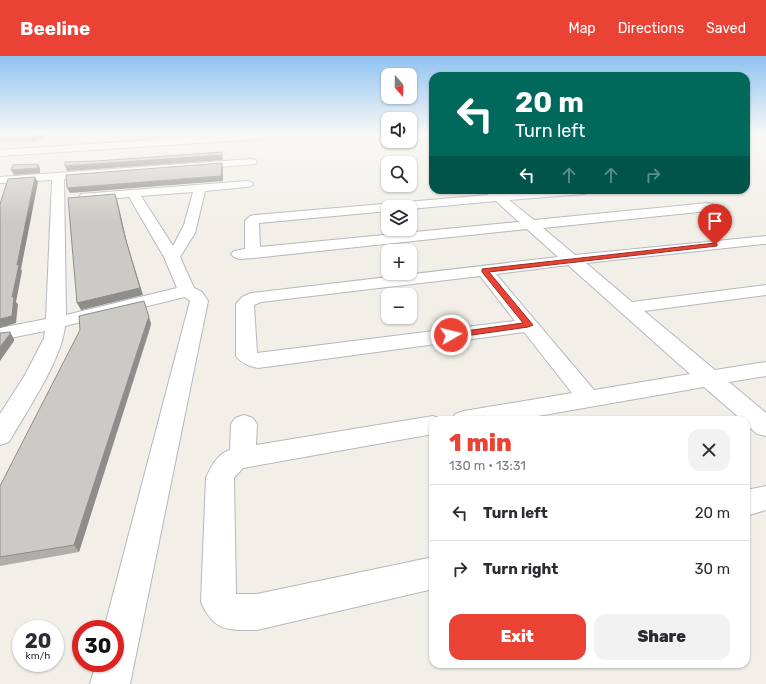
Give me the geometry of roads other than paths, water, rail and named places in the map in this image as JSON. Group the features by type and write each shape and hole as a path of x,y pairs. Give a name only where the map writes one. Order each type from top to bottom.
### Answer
{"street":[{"path":"0,180 233,163"},
{"path":"0,435 36,375 54,338 56,323 58,175"},
{"path":"58,199 248,184"},
{"path":"172,257 180,249 190,230 200,188"},
{"path":"124,623 199,301 196,296 187,290 172,257 133,193"},
{"path":"417,203 495,194 766,427"},
{"path":"238,254 708,207"},
{"path":"253,252 252,221 255,219 381,208"},
{"path":"528,325 266,360 253,360 247,356 245,304 252,298 572,260 763,240"},
{"path":"484,270 589,399"},
{"path":"0,334 56,323 187,290"},
{"path":"628,308 766,290"},
{"path":"488,416 766,369"},
{"path":"243,457 244,424"},
{"path":"429,426 235,459 224,469 220,478 219,602 230,612 256,612 429,574"},
{"path":"750,502 766,498"},
{"path":"110,684 113,672"}]}
